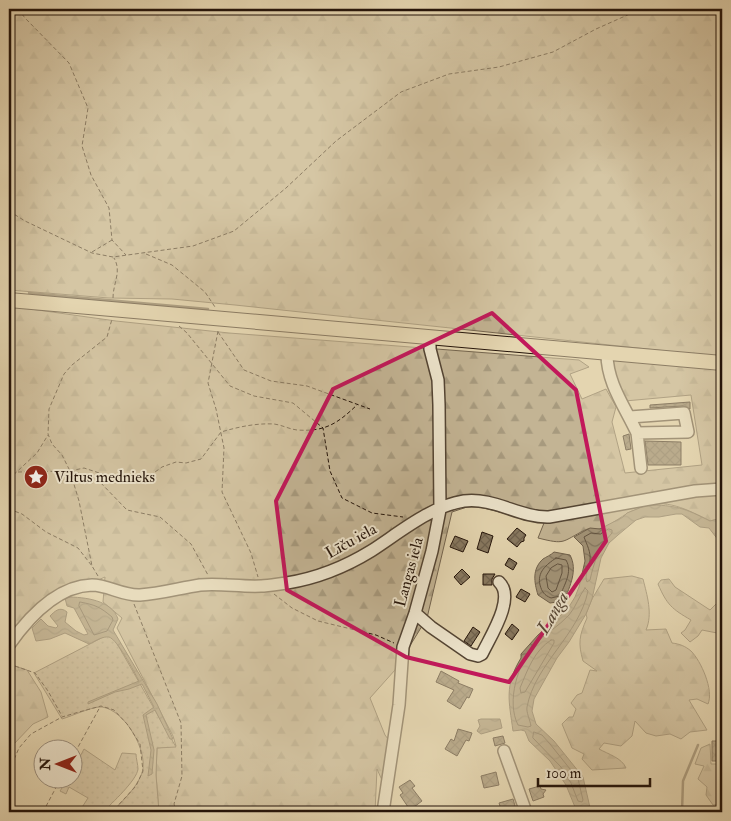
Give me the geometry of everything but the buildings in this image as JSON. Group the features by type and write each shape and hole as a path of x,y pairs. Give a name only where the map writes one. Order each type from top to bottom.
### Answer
{"main road":[{"path":"9,300 722,363"}],"street":[{"name":"Langas iela","path":"383,812 399,705 403,647 415,613 432,551 440,510 438,389 430,348 430,337"},
{"path":"607,354 607,368 613,386 637,433 641,468"},
{"path":"630,417 684,413 688,432 637,433"},
{"path":"440,488 450,497 466,501"},
{"name":"Līču iela","path":"9,645 32,615 56,597 74,589 93,585 132,596 149,595 199,585 262,586 302,580 326,574 358,559 415,522 453,503 482,501 530,515 549,517 694,491 722,489"},
{"path":"415,613 431,627 470,654 478,656 482,654 504,608 506,592 504,586 499,582"},
{"path":"504,751 526,812"}],"path":[{"path":"18,9 69,63 88,108 82,146 91,175 109,208 112,240 127,255"},
{"path":"9,211 25,221 92,253 113,257 192,246 234,231 286,188 336,141 401,92 449,74 499,67 553,52 596,29 641,9"},
{"path":"714,9 722,10"},
{"path":"92,253 112,240"},
{"path":"144,253 172,265 204,292 216,307 216,317"},
{"path":"92,566 79,501 70,471 62,455 52,444 48,434 48,409 64,374 72,365 107,337 111,328 114,309 113,292 118,274 117,263 113,257"},
{"path":"171,314 178,326 230,386 254,396 293,403 323,428 330,471 342,498 372,514 399,516 415,522"},
{"path":"370,409 307,386 272,381 244,370 218,331 208,383 216,409 224,448 222,492 252,553 262,586 292,608 318,621 376,635 403,647"},
{"path":"18,472 70,471 84,468 127,482 141,482 162,467 176,462 186,463 200,459 220,432 245,426 275,424 296,430 323,428 339,421 358,404"},
{"path":"9,479 37,452 48,434"},
{"path":"70,471 98,479 127,510 160,517 191,544 213,585"},
{"path":"9,509 22,514 46,532 78,548 92,566 104,587"},
{"path":"132,596 135,608 181,723 182,776 174,804 176,812"},
{"path":"9,664 35,673 48,691 62,717"},
{"path":"82,740 101,706"},
{"path":"9,771 19,748 31,734 62,717 101,706 114,710 128,725 140,744 143,770 136,786 112,812"},
{"path":"43,812 56,788"}],"highlighted area":[{"path":"492,313 576,390 606,541 509,682 406,657 287,590 276,501 333,389"}],"green space":[{"path":"9,9 722,9 722,357 172,299 109,298 9,290"},
{"path":"9,306 116,321 229,333 579,360 589,367 570,374 582,399 606,389 616,407 612,422 625,473 702,465 691,395 625,401 611,369 612,359 722,368 722,482 718,484 715,493 722,498 722,518 710,521 676,506 668,504 650,505 631,511 604,528 587,529 567,540 559,542 538,538 544,523 479,507 467,507 452,512 427,618 395,670 370,698 385,735 391,743 390,798 377,769 375,812 159,812 156,775 157,748 176,746 173,736 117,628 122,618 103,602 105,577 38,606 9,639"},
{"path":"632,576 643,579 648,598 649,618 646,630 666,629 672,643 691,651 706,676 709,691 708,704 697,699 689,700 707,730 690,732 681,739 670,734 656,736 646,733 635,721 632,736 621,746 604,743 599,749 618,759 626,768 592,770 582,759 584,754 572,748 562,724 569,717 573,717 576,709 571,703 577,695 582,693 590,670 597,671 583,661 580,649 582,630 592,599 604,579"},
{"path":"669,579 675,587 710,610 717,603 722,604 722,634 702,630 690,642 681,633 691,620 675,609 664,597 658,584 661,580"},
{"path":"111,633 176,747 157,748 156,775 159,812 112,812 133,789 142,773 142,754 127,724 111,710 102,707 62,719 34,673"},
{"path":"9,664 27,670 41,692 48,717 33,724 13,745 9,756"},
{"path":"710,744 711,764 722,763 722,812 717,812 718,804 713,805 706,795 707,787 698,779 704,766 695,764 701,748"},
{"path":"84,749 115,770 122,753 136,754 137,774 103,812 79,812 88,798 71,788 82,788 82,753"},
{"path":"62,788 69,788 66,794 60,791"}],"water":[{"path":"647,505 680,508 710,521 722,518 722,545 709,528 700,527 682,514 645,517 636,520 609,543 601,558 592,599 586,614 557,658 534,699 532,711 536,724 554,741 583,777 591,812 577,812 566,785 550,761 529,741 525,731 513,731 509,702 510,685 521,654 538,635 567,610 575,597 585,561 583,546 574,537 590,528 600,529 627,513"},
{"path":"554,552 570,555 573,572 571,584 564,601 550,603 538,595 535,576 539,563"},
{"path":"65,598 97,601 115,613 118,619 113,630 157,704 173,739 170,739 155,710 146,715 154,750 152,774 148,776 151,750 143,715 154,707 142,684 115,692 88,704 88,702 139,681 126,657 113,639 107,637 89,644 65,633 50,639 36,641 32,628 41,619 48,626 56,628 58,626 50,616 60,609 67,612 65,622 76,631 84,635 88,634 74,608 67,606"},
{"path":"500,719 502,728 481,734 477,731 480,726 478,720"}],"waterway":[{"path":"29,293 208,309"},
{"path":"682,812 683,781 698,745"}],"place":[{"name":"Viltus mednieks","path":"36,477"}],"water label":[{"name":"Langa","path":"553,613"}]}
